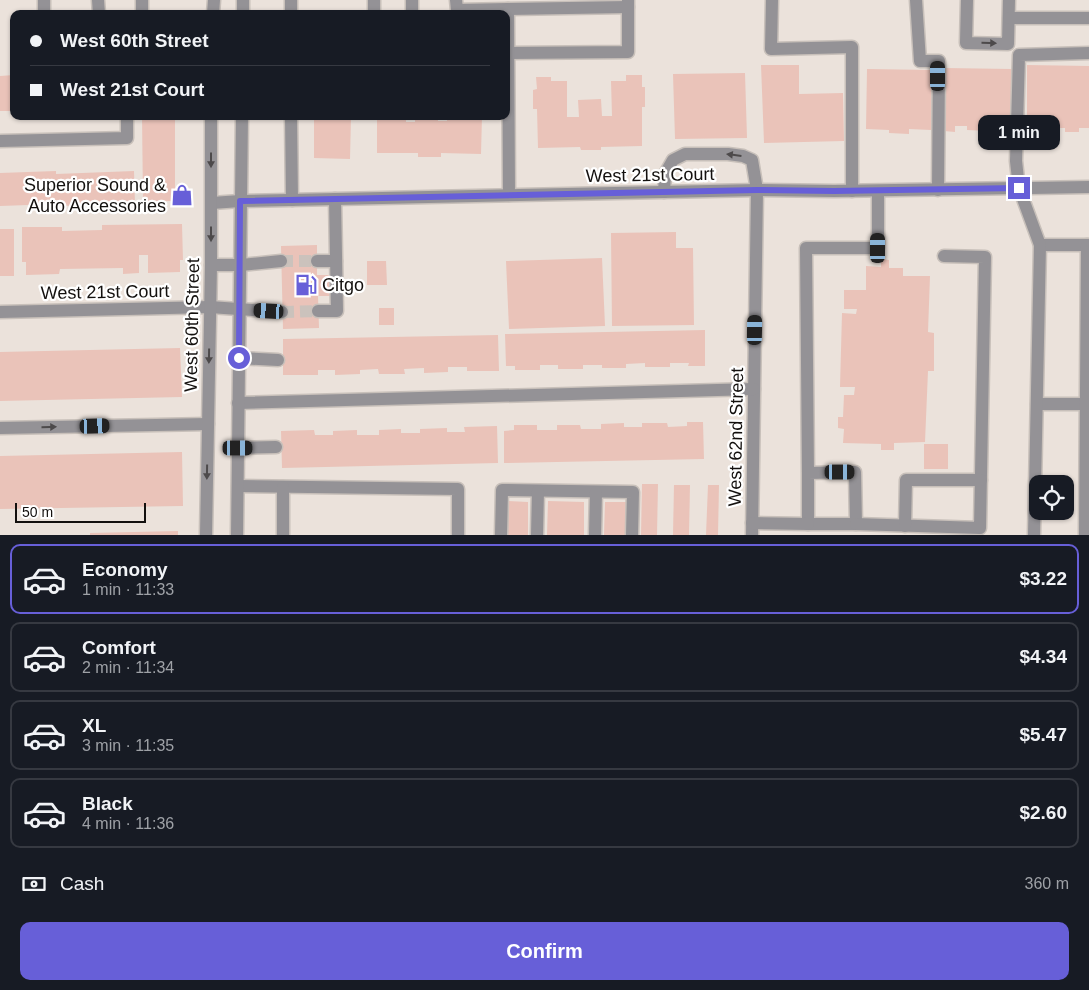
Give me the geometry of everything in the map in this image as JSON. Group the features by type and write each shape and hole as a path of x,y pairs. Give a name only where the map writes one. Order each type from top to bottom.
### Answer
{"street":[{"path":"456,0 456,10 628,3 628,52 510,53"},
{"path":"772,0 770,49 852,47 852,191"},
{"path":"916,0 920,61 939,61 938,190"},
{"path":"967,0 966,43 1008,44"},
{"path":"1009,0 1008,44 1018,55 1016,161 1019,188 1040,245 1034,535"},
{"path":"1009,18 1089,18"},
{"path":"1018,55 1089,53"},
{"path":"0,141 127,138 127,120"},
{"name":"West 60th Street","path":"206,535 212,203 211,120"},
{"path":"237,535 242,120"},
{"path":"291,120 292,200"},
{"path":"508,120 509,195"},
{"name":"West 62nd Street","path":"664,192 666,174 673,160 684,154 728,154 743,156 752,160 757,190 752,529"},
{"name":"West 21st Court","path":"212,203 757,190 878,191 1089,187"},
{"path":"808,524 806,248 878,248 878,191"},
{"path":"318,312 337,311 336,199"},
{"path":"1040,245 1088,245 1087,512 1085,535"},
{"path":"752,529 808,524 980,528 985,257 944,256"},
{"path":"317,261 336,260"},
{"path":"211,265 240,265 281,261"},
{"name":"West 21st Court","path":"0,312 210,307 282,312"},
{"path":"239,358 278,360"},
{"path":"238,403 754,389"},
{"path":"1037,404 1087,404"},
{"path":"0,428 208,424"},
{"path":"238,448 276,447"},
{"path":"808,472 856,472 856,524"},
{"path":"905,526 906,480 981,480"},
{"path":"238,486 458,490 458,535"},
{"path":"283,487 283,535"},
{"path":"501,535 502,490 633,492 632,535"},
{"path":"537,535 538,491"},
{"path":"596,492 596,535"}],"building":[{"path":"761,65 799,65 799,94 843,93 844,141 764,143"},
{"path":"1027,65 1089,66 1089,128 1079,128 1079,132 1065,132 1065,128 1050,128 1050,132 1035,132 1035,125 1027,125"},
{"path":"945,68 1012,69 1011,133 1004,133 1004,128 989,127 989,131 967,130 967,126 955,126 955,132 944,131"},
{"path":"867,69 932,70 931,130 909,129 909,134 889,133 889,130 866,129"},
{"path":"745,73 747,138 675,139 673,74"},
{"path":"10,75 10,111 0,111 0,76"},
{"path":"626,75 642,75 642,87 645,87 645,107 642,107 642,146 601,147 601,150 581,150 580,147 538,148 537,109 533,109 533,90 537,89 536,77 551,77 551,81 567,81 567,117 579,117 578,100 601,99 602,116 612,116 611,81 626,81"},
{"path":"142,120 175,120 175,201 143,201"},
{"path":"314,120 351,120 350,159 314,158"},
{"path":"377,120 406,120 406,122 415,122 415,120 482,120 481,154 441,153 441,157 418,157 418,153 377,153"},
{"path":"56,171 56,174 134,171 135,204 0,206 0,173"},
{"path":"182,224 183,260 180,260 180,272 148,273 148,255 139,255 139,273 123,274 123,268 60,269 59,274 26,275 26,262 22,262 22,227 62,227 62,231 102,230 102,225"},
{"path":"0,229 14,229 14,276 0,276"},
{"path":"676,232 676,248 693,248 694,325 612,326 611,233"},
{"name":"Citgo","path":"317,245 317,275 330,275 331,296 318,296 319,328 283,329 281,246"},
{"path":"602,258 605,326 509,329 506,261"},
{"path":"881,259 889,260 889,268 903,268 903,276 930,276 928,332 934,333 934,371 928,371 925,442 894,443 894,450 881,450 881,444 843,443 844,429 838,428 838,417 843,417 844,395 854,395 855,387 840,387 842,313 856,314 857,309 844,309 844,290 866,290 866,266 881,267"},
{"path":"367,261 386,261 387,285 367,285"},
{"path":"379,308 394,308 394,325 379,325"},
{"path":"705,330 705,366 688,366 689,363 670,363 670,367 645,367 645,363 626,364 626,368 602,368 602,365 583,365 583,369 558,369 558,365 540,365 540,370 515,370 515,366 506,366 505,334"},
{"path":"498,335 499,371 467,371 467,367 448,367 448,372 424,373 424,368 404,369 405,374 379,374 378,369 360,370 360,374 335,375 335,370 318,370 318,375 283,375 283,339"},
{"path":"180,348 182,397 0,401 0,352"},
{"path":"687,422 703,422 704,459 504,463 504,431 514,430 514,425 537,425 537,430 557,430 557,425 580,425 581,429 601,429 601,424 624,423 624,427 642,427 642,423 667,423 668,427 687,426"},
{"path":"497,426 498,463 282,468 281,431 314,430 315,435 333,435 333,431 357,430 357,435 379,435 379,430 401,429 401,433 420,433 420,429 447,428 447,432 465,432 464,427"},
{"path":"924,444 948,444 948,469 924,469"},
{"path":"182,452 183,506 0,509 0,456"},
{"path":"642,484 658,484 657,535 641,535"},
{"path":"674,485 690,485 689,535 673,535"},
{"path":"708,485 719,485 718,535 706,535"},
{"path":"508,501 528,502 528,535 507,535"},
{"path":"548,501 584,502 584,535 547,535"},
{"path":"605,502 626,502 625,535 604,535"},
{"path":"178,531 178,535 90,535 90,533"}],"tunnel":[{"path":"281,261 317,261"},
{"path":"282,312 318,311"}],"place":[{"name":"Superior Sound & Auto Accessories","path":"182,195"},
{"name":"Citgo","path":"306,285"}],"route":[{"path":"239,358 240,201 757,190 834,191 1019,188"}]}
